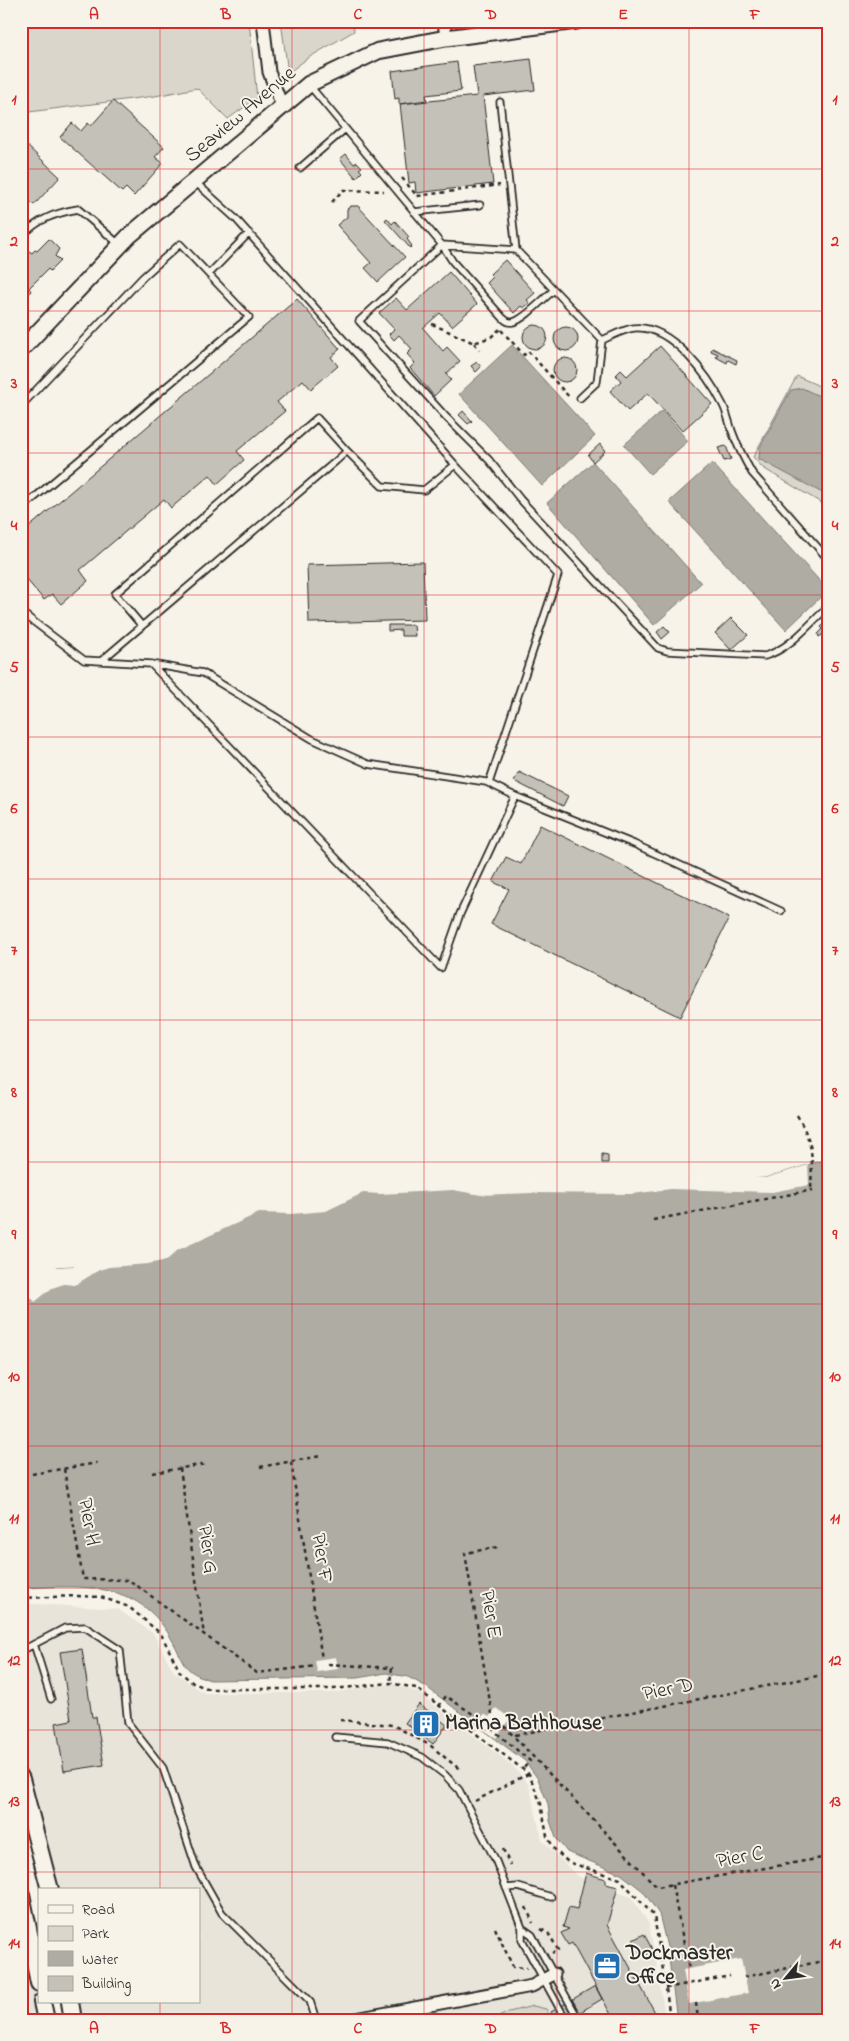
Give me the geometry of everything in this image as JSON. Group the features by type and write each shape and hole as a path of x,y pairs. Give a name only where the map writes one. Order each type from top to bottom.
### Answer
{"main road":[{"path":"21,1779 49,1888"},
{"path":"21,1894 38,1978"},
{"path":"42,2004 46,2020"},
{"path":"70,2004 73,2020"}],"street":[{"path":"263,21 269,72 282,106"},
{"path":"444,21 446,38"},
{"name":"Seaview Avenue","path":"21,350 120,245 309,84 378,51 446,38 577,21"},
{"path":"350,2020 532,1986 549,1976"}],"lane":[{"path":"309,84 454,262 508,322 514,322 521,318 554,290"},
{"path":"500,102 516,250 602,340"},
{"path":"300,168 345,129"},
{"path":"194,181 249,233 455,465 558,576 489,783"},
{"path":"414,212 480,205"},
{"path":"21,237 29,229 55,214 78,209 120,245"},
{"path":"209,274 249,233"},
{"path":"21,406 143,277 180,244 249,317 21,509"},
{"path":"516,250 442,245 358,321 488,460 520,499 651,643 658,648 666,651 766,656 783,648 828,608"},
{"path":"602,340 633,328 645,328 671,340 687,355 714,388 724,407 744,459 752,473 828,559"},
{"path":"580,398 597,382 602,340"},
{"path":"142,626 115,594 317,418 382,486 424,490 455,465"},
{"path":"101,661 347,451"},
{"path":"21,612 84,660 152,664 203,673 312,739 368,764 432,772 489,783 515,796 634,844 782,911"},
{"path":"152,664 441,968 460,914 515,796"},
{"path":"21,1651 65,1628 85,1627 120,1650 128,1723 163,1768 196,1867 222,1913 310,2002 316,2020"},
{"path":"34,1644 51,1699"},
{"path":"335,1737 388,1742 422,1758 445,1775 459,1790 495,1859 522,1928 522,1940 579,2020"},
{"path":"506,1888 518,1886 551,1897"},
{"path":"522,1928 532,1934 566,2020"}],"path":[{"path":"398,181 406,175"},
{"path":"402,178 417,196 509,184"},
{"path":"332,202 343,190 385,190"},
{"path":"474,343 491,337 508,322"},
{"path":"432,324 474,343 480,350"},
{"path":"500,329 524,355 528,352 573,402"},
{"path":"653,1220 812,1191 812,1146 808,1134 797,1116"},
{"path":"260,1467 320,1456"},
{"name":"Pier F","path":"291,1462 322,1659"},
{"path":"32,1474 97,1463"},
{"path":"152,1473 206,1464"},
{"name":"Pier G","path":"180,1468 204,1635"},
{"name":"Pier H","path":"64,1469 83,1579 129,1580 204,1635"},
{"name":"Pier E","path":"492,1714 465,1553 498,1547"},
{"path":"204,1635 257,1673 316,1666"},
{"path":"328,1664 392,1668 390,1683"},
{"name":"Pier D","path":"515,1735 828,1674"},
{"path":"439,1706 446,1696 489,1725"},
{"path":"504,1726 515,1735"},
{"path":"491,1728 530,1761 523,1770"},
{"name":"Pier C","path":"515,1735 657,1887 828,1857"},
{"path":"467,1804 529,1774"},
{"path":"672,1885 689,1969"},
{"path":"744,1977 828,1960"},
{"path":"666,1988 730,1976"},
{"path":"696,2003 698,2020"}],"shaded area":[{"path":"21,1603 117,1609 153,1633 174,1672 204,1693 330,1693 391,1684 417,1692 513,1766 529,1785 542,1840 577,1876 631,1897 649,1924 666,2020 71,2020 67,2004 200,2004 200,1888 43,1888 21,1796"},
{"path":"21,1932 43,2020 21,2020"}],"green space":[{"path":"21,21 249,21 257,98 228,119 197,88 155,96 21,113"},
{"path":"281,21 353,21 354,31 308,58 288,73"},
{"path":"797,376 828,390 828,507 763,468 753,457"},
{"path":"533,2006 546,2009 552,2020 492,2020 509,2012"}],"water":[{"path":"512,345 595,436 542,486 459,394"},
{"path":"802,388 828,400 828,496 759,459 760,447 791,390"},
{"path":"662,411 688,441 650,474 624,445"},
{"path":"593,462 701,583 654,625 547,503"},
{"path":"712,463 828,590 786,630 669,502"},
{"path":"828,1159 828,2020 677,2020 668,1951 659,1914 643,1891 621,1874 567,1852 556,1838 550,1821 548,1804 538,1779 525,1761 425,1686 408,1677 386,1673 358,1678 210,1680 188,1669 171,1638 157,1619 142,1605 124,1596 105,1590 85,1587 21,1588 21,1294 27,1293 56,1267 73,1266 180,1247 245,1212 317,1205 354,1197 363,1189 765,1178"}],"pier":[{"path":"808,1165 809,1185 772,1192 671,1189 632,1194 530,1193 481,1195 453,1190 381,1194 363,1193 326,1211 291,1214 259,1213 178,1250 167,1260 148,1264 109,1267 99,1270 75,1285 64,1284 52,1288 35,1302 27,1293 27,1290 46,1265 56,1267 73,1266 79,1262 179,1244 244,1209 274,1203 317,1203 353,1195 363,1187 501,1180 740,1176 765,1178"},
{"path":"336,1657 338,1669 317,1672 315,1660"},
{"path":"496,1708 510,1718 496,1738 477,1725 484,1714 489,1717"},
{"path":"741,1959 748,1993 689,2004 683,1970"}],"building":[{"path":"531,59 535,90 483,96 493,184 416,193 415,182 409,183 400,104 477,96 473,66"},
{"path":"457,62 461,91 426,95 427,100 399,104 399,98 395,99 392,71"},
{"path":"113,101 164,147 155,157 163,163 134,196 126,188 122,192 60,137 72,123 81,131 88,123 91,126"},
{"path":"24,143 60,177 34,205 21,194 21,146"},
{"path":"346,154 354,164 357,162 362,167 359,169 362,172 356,178 340,159"},
{"path":"351,206 358,206 405,257 378,282 365,268 371,263 337,225 347,217 347,209"},
{"path":"387,218 392,224 395,221 409,237 407,239 412,246 410,248 385,220"},
{"path":"49,239 59,249 55,256 60,261 50,271 48,269 29,288 31,291 21,301 21,263 27,258 26,254 29,251 32,253 35,250 37,251"},
{"path":"505,260 535,293 527,300 530,303 523,308 521,306 514,313 487,283 493,277 490,274"},
{"path":"449,272 477,304 452,326 440,313 423,328 443,351 447,347 460,361 446,374 451,380 434,396 410,368 415,363 407,354 412,349 399,335 394,340 389,334 394,329 379,313 396,298 407,310"},
{"path":"297,299 340,349 331,357 338,366 311,389 303,380 277,402 285,411 237,451 244,460 217,484 210,475 171,508 164,499 80,570 88,581 61,604 52,594 44,600 21,573 21,534"},
{"path":"535,325 544,328 547,337 544,346 535,349 526,346 523,337 526,328"},
{"path":"566,327 571,328 577,334 577,344 571,350 566,351 561,350 555,344 554,339 555,334 561,328"},
{"path":"660,346 712,404 682,431 648,393 628,411 610,391 621,381 616,375 621,370 627,376"},
{"path":"712,348 737,360 736,364 728,360 727,363 716,357 718,354 711,351"},
{"path":"565,358 570,359 576,365 576,375 570,381 565,382 560,381 554,375 553,370 554,365 560,359"},
{"path":"477,362 481,367 476,372 471,366"},
{"path":"463,411 472,421 468,424 459,415"},
{"path":"600,444 605,451 593,462 588,455"},
{"path":"726,446 731,459 724,461 718,448"},
{"path":"423,562 425,620 309,623 307,565"},
{"path":"731,618 748,635 731,650 715,633"},
{"path":"828,621 828,631 819,637 818,634 823,629 821,627"},
{"path":"388,625 414,625 415,636 401,636 401,630 388,631"},
{"path":"664,626 670,632 662,639 657,632"},
{"path":"519,772 568,796 563,806 514,781"},
{"path":"540,825 729,918 680,1017 491,924 509,889 493,882 506,857 521,864"},
{"path":"602,1154 608,1155 608,1163 602,1163"},
{"path":"82,1649 92,1717 96,1717 104,1765 64,1771 56,1723 71,1720 60,1652"},
{"name":"Marina Bathhouse","path":"419,1704 447,1725 433,1744 405,1723"},
{"name":"Dockmaster Office","path":"586,1873 606,1879 606,1884 618,1887 607,1925 657,2016 649,2020 614,2020 572,1943 568,1945 561,1933 569,1929 563,1927 569,1907 577,1909"},
{"path":"644,1934 653,1951 642,1957 633,1940"},
{"path":"595,1986 602,1999 567,2020 555,2020 551,2012"}],"place":[{"name":"Marina Bathhouse","path":"426,1724"},
{"name":"Dockmaster Office","path":"607,1966"}]}
